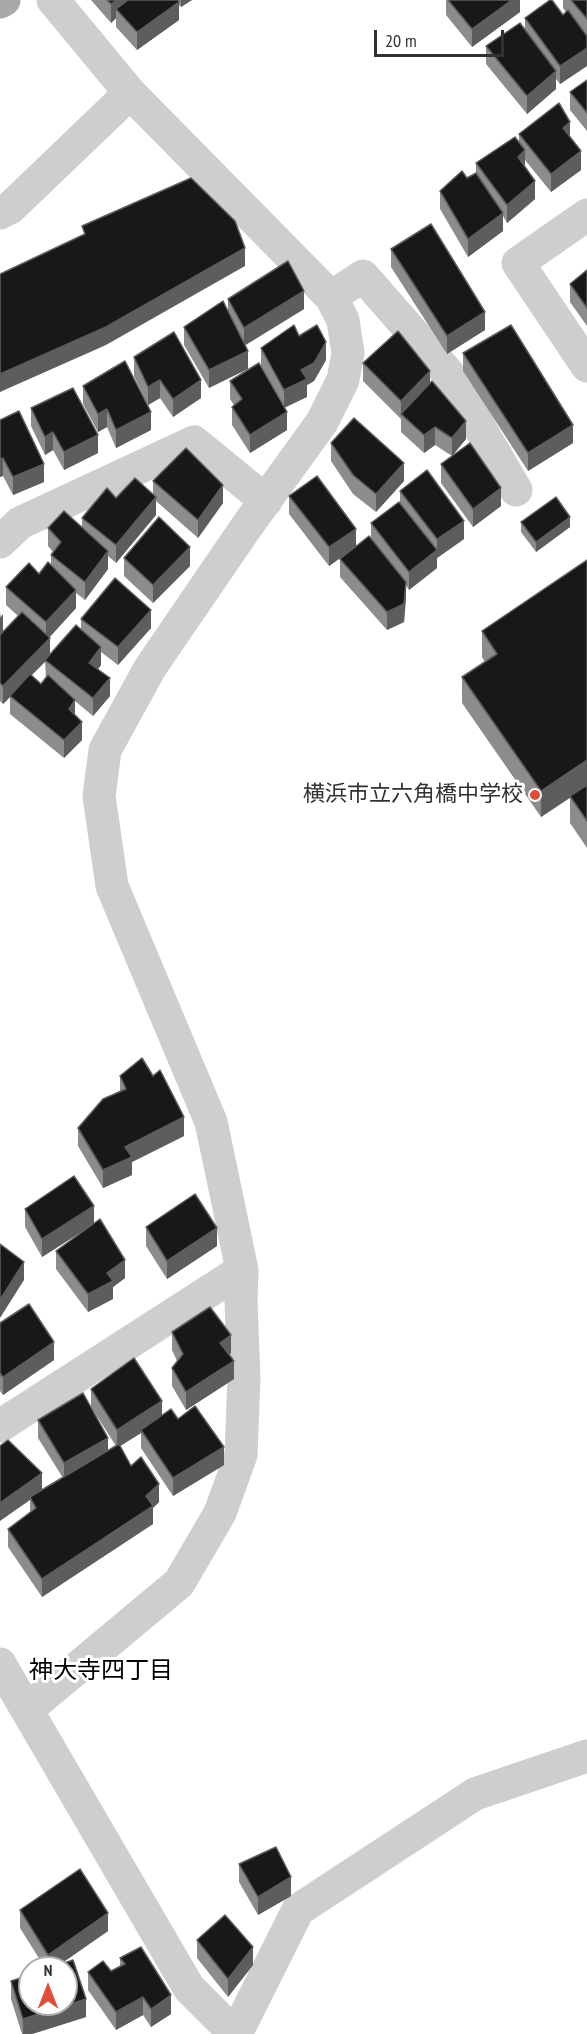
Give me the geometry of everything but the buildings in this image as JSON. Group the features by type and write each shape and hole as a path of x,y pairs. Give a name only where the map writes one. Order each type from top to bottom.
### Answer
{"street":[{"path":"27,1709 179,1582 220,1513 241,1455 244,1378 242,1270 211,1122 112,886 99,796 105,750 150,668 322,422 343,380 348,353 343,320 331,297 130,93 53,0"},
{"path":"0,213 10,208 130,93"},
{"path":"587,215 518,264 587,366"},
{"path":"331,297 363,276 448,373 516,490"},
{"path":"0,542 20,523 194,442 266,501"},
{"path":"0,1426 242,1270"},
{"path":"0,1664 189,1988 236,2034 298,1910 475,1794 587,1756"}],"place":[{"name":"横浜市立六角橋中学校","path":"535,795"}],"district":[{"name":"神大寺四丁目","path":"101,1671"}]}
